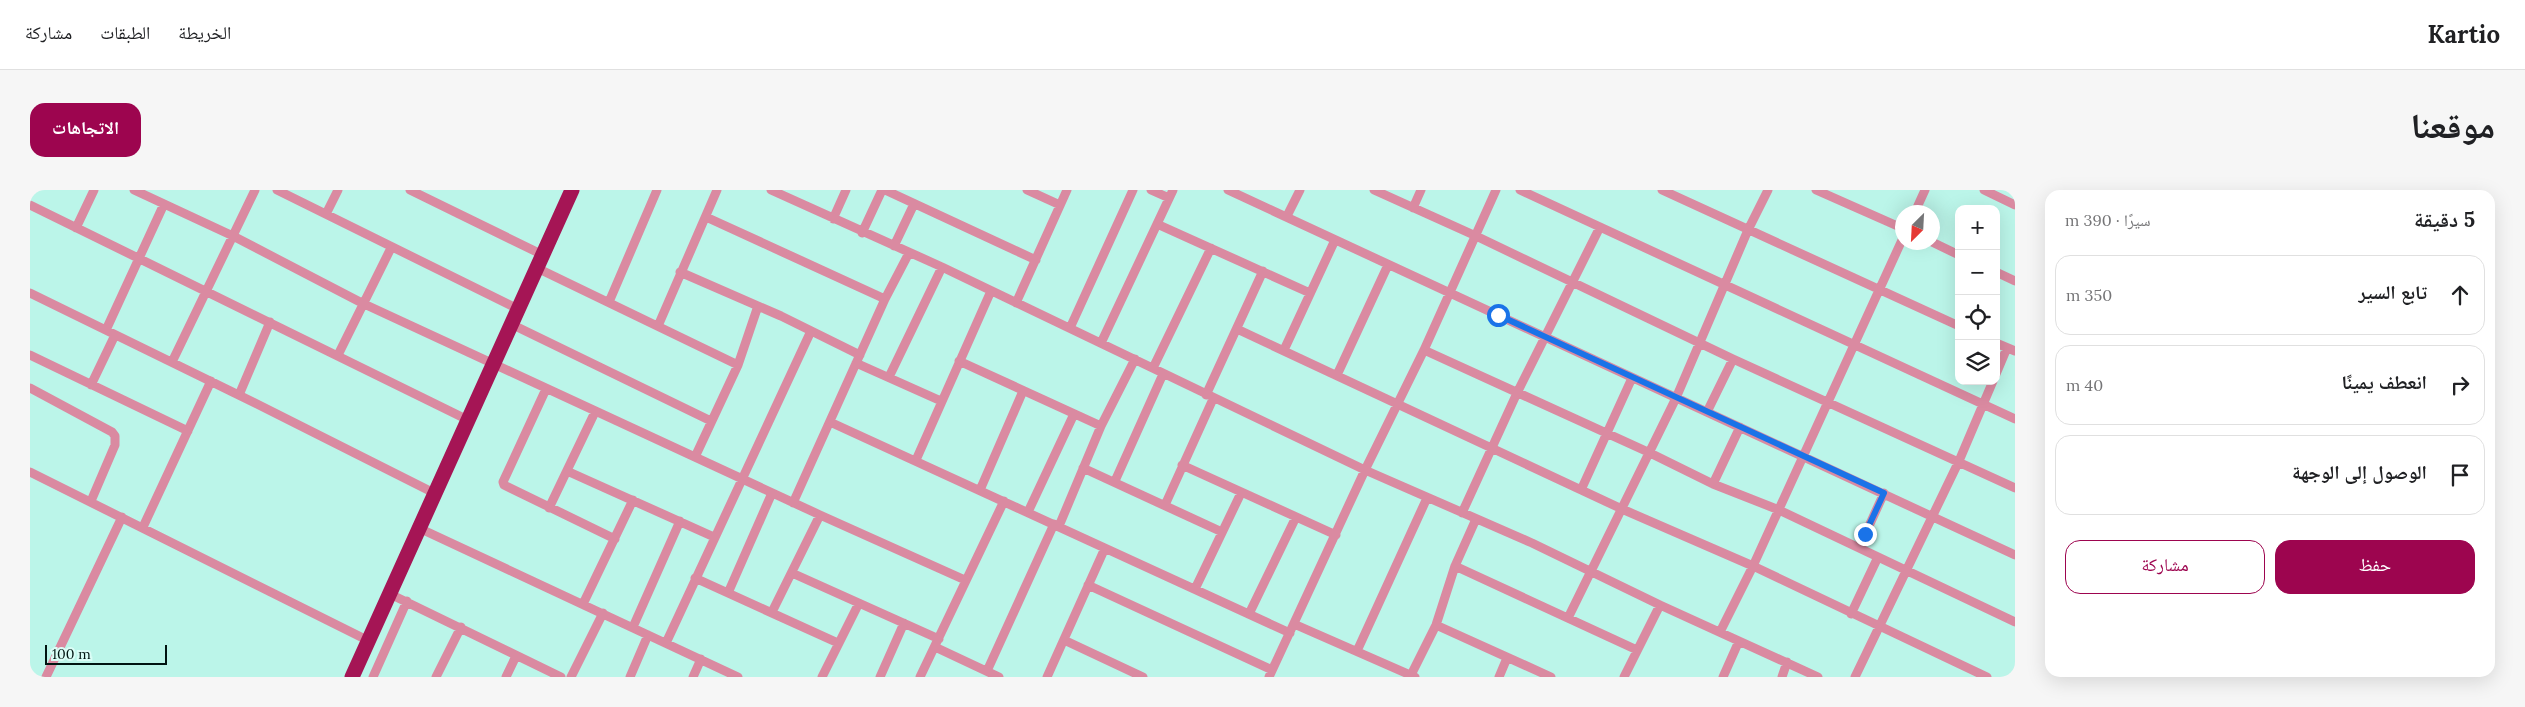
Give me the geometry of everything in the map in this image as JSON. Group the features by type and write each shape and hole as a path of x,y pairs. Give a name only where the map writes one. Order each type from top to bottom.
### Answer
{"highway":[{"path":"352,677 421,529 540,262 568,191"}],"street":[{"path":"76,228 94,190"},
{"path":"134,190 233,236 362,303 820,516 966,580"},
{"path":"172,362 255,190"},
{"path":"277,190 391,248 518,309"},
{"path":"326,214 338,190"},
{"path":"609,302 657,190"},
{"path":"658,326 717,190"},
{"path":"771,190 783,193 862,233 942,267 1135,359 1209,397 1365,470 1592,570 1660,605 1818,677"},
{"path":"833,219 846,190"},
{"path":"862,233 883,190 1036,260"},
{"path":"1028,190 1060,205"},
{"path":"1016,303 1067,190"},
{"path":"1070,328 1133,190"},
{"path":"1100,343 1171,194 1152,190"},
{"path":"1286,216 1300,190"},
{"path":"1374,190 1476,236 1700,344 2015,488"},
{"path":"1412,208 1421,190"},
{"path":"1088,585 1271,673 1365,470 1424,350 1496,190"},
{"path":"1520,190 1723,285 1984,403 2015,419"},
{"path":"1662,190 1955,324"},
{"path":"1568,618 1676,398 1723,285 1768,190"},
{"path":"1816,190 1895,225"},
{"path":"1918,205 1925,190"},
{"path":"1984,190 2015,205"},
{"path":"414,191 609,302 738,365"},
{"path":"1234,191 1544,338 1933,515 2015,555"},
{"path":"106,330 164,204"},
{"path":"894,246 914,204"},
{"path":"30,205 468,420"},
{"path":"706,217 885,299"},
{"path":"1157,224 1310,293"},
{"path":"1462,513 1517,393 1600,227"},
{"path":"1284,350 1335,240"},
{"path":"1940,246 1955,253"},
{"path":"338,355 362,303 391,248"},
{"path":"1153,368 1211,248"},
{"path":"1720,632 1753,566 1897,250"},
{"path":"793,503 885,299 909,253"},
{"path":"1337,375 1388,265"},
{"path":"889,377 942,267"},
{"path":"1165,505 1237,329 1263,271"},
{"path":"680,272 811,331 889,377 941,401"},
{"path":"2000,274 2015,281"},
{"path":"916,460 991,291"},
{"path":"30,293 436,494"},
{"path":"695,457 738,365 758,306"},
{"path":"239,395 270,322"},
{"path":"511,324 711,421"},
{"path":"1237,329 1337,375 1397,406 1622,509 1753,566 1987,677"},
{"path":"666,642 811,331"},
{"path":"91,385 115,335"},
{"path":"1424,350 1648,452 1713,484 1778,510 2015,622"},
{"path":"2000,368 2011,350"},
{"path":"30,355 188,431"},
{"path":"987,671 1101,426 1135,359"},
{"path":"1707,412 1733,359"},
{"path":"959,361 1101,426"},
{"path":"1115,481 1163,374"},
{"path":"1581,490 1632,378"},
{"path":"143,527 211,381"},
{"path":"1855,677 1959,462 1991,385"},
{"path":"30,388 112,432 115,436 115,445 91,501"},
{"path":"546,389 504,482 508,489 615,539"},
{"path":"980,490 1023,391"},
{"path":"550,508 595,412"},
{"path":"1028,512 1074,414"},
{"path":"830,422 1290,633"},
{"path":"1713,484 1740,427"},
{"path":"1182,465 1336,535"},
{"path":"1083,468 1115,481 1222,532"},
{"path":"567,471 714,537"},
{"path":"30,472 369,641"},
{"path":"728,593 772,493"},
{"path":"1194,589 1241,493"},
{"path":"1859,548 1884,493"},
{"path":"1357,651 1427,498"},
{"path":"583,604 633,500"},
{"path":"920,677 1004,501"},
{"path":"772,612 820,516"},
{"path":"46,677 122,517"},
{"path":"1249,614 1296,517"},
{"path":"1294,624 1413,676 1436,625 1455,566 1476,519"},
{"path":"633,627 680,521"},
{"path":"421,529 666,642 734,676"},
{"path":"1047,677 1105,548"},
{"path":"1851,614 1878,557"},
{"path":"1455,566 1637,650"},
{"path":"792,573 904,623 999,677"},
{"path":"695,578 838,643"},
{"path":"390,594 561,677"},
{"path":"373,677 407,602"},
{"path":"822,677 859,603"},
{"path":"1624,677 1660,605"},
{"path":"571,677 603,613"},
{"path":"880,677 904,623"},
{"path":"1436,625 1551,677"},
{"path":"436,677 461,627"},
{"path":"630,677 648,635"},
{"path":"1064,640 1139,676"},
{"path":"1722,677 1739,641"},
{"path":"506,677 516,656"},
{"path":"1499,677 1507,658"},
{"path":"693,677 701,659"},
{"path":"1782,677 1787,662"}],"route":[{"path":"1498,315 1544,338 1884,493 1865,534"}]}
